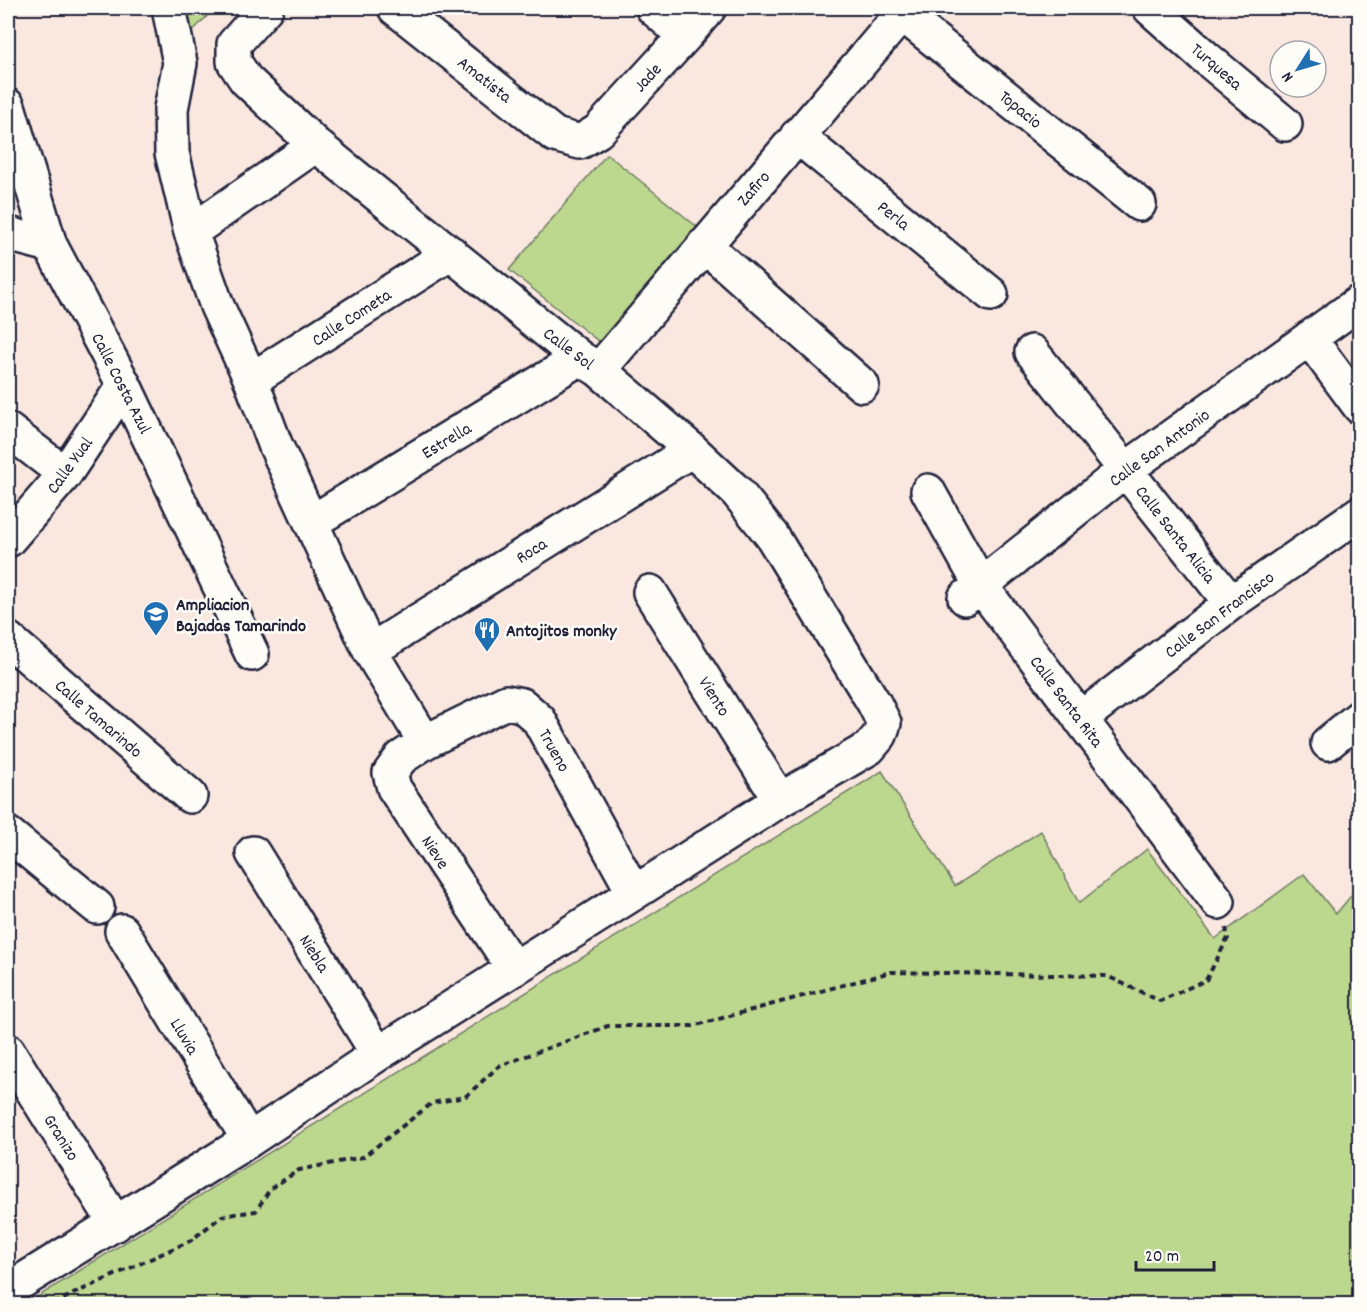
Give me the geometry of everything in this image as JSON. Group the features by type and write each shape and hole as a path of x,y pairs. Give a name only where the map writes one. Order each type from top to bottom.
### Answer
{"street":[{"path":"169,8 180,63 171,109 172,153 190,232 217,306 251,380 275,444 370,651 425,742"},
{"name":"Calle Sol","path":"266,8 234,44 234,62 246,80 316,145 589,364 692,450 737,492 772,536 884,723 880,735 869,748 780,800"},
{"name":"Amatista","path":"395,8 555,135 580,142"},
{"path":"653,8 685,36"},
{"name":"Jade","path":"580,142 597,131 709,8"},
{"name":"Turquesa","path":"1150,8 1285,124"},
{"name":"Zafiro","path":"589,364 704,245 905,11"},
{"name":"Topacio","path":"905,11 1139,204"},
{"name":"Calle Costa Azul","path":"8,106 50,245 124,385 252,654"},
{"name":"Perla","path":"797,136 991,294"},
{"path":"190,232 316,145"},
{"path":"8,234 50,245"},
{"path":"704,245 862,385"},
{"name":"Calle Cometa","path":"251,380 451,253"},
{"name":"Calle San Antonio","path":"972,593 1125,471 1359,302"},
{"path":"1309,338 1359,407"},
{"name":"Calle Santa Alicia","path":"1032,352 1231,603"},
{"name":"Estrella","path":"312,522 589,364"},
{"name":"Calle Yual","path":"8,540 65,474 124,385"},
{"path":"8,429 65,474"},
{"name":"Roca","path":"370,651 692,450"},
{"name":"Calle Santa Rita","path":"928,491 972,593 1080,719 1218,902"},
{"name":"Calle San Francisco","path":"1080,719 1231,603 1359,513"},
{"name":"Viento","path":"650,592 780,800"},
{"name":"Calle Tamarindo","path":"8,639 190,796"},
{"name":"Trueno","path":"425,742 506,702 522,705 538,720 634,893"},
{"path":"1328,743 1359,717"},
{"name":"Nieve","path":"425,742 401,758 390,773 394,788 514,969"},
{"path":"8,1290 249,1140 378,1054 780,800"},
{"path":"8,834 97,907"},
{"name":"Niebla","path":"253,853 378,1054"},
{"name":"Lluvia","path":"122,931 249,1140"},
{"name":"Granizo","path":"8,1051 116,1224"}],"path":[{"path":"54,1305 72,1294 190,1241 222,1215 256,1211 270,1188 300,1170 363,1156 432,1103 465,1097 500,1066 608,1026 693,1026 891,972 1107,976 1160,1001 1206,980 1228,938 1218,902"}],"green space":[{"path":"174,8 215,8 178,46"},
{"path":"607,154 700,229 608,349 509,270"},
{"path":"882,771 955,886 1041,831 1079,903 1147,849 1215,939 1304,874 1336,914 1359,886 1359,1304 26,1304"}],"place":[{"name":"Ampliacion Bajadas Tamarindo","path":"156,637"},
{"name":"Antojitos monky","path":"487,653"}]}
